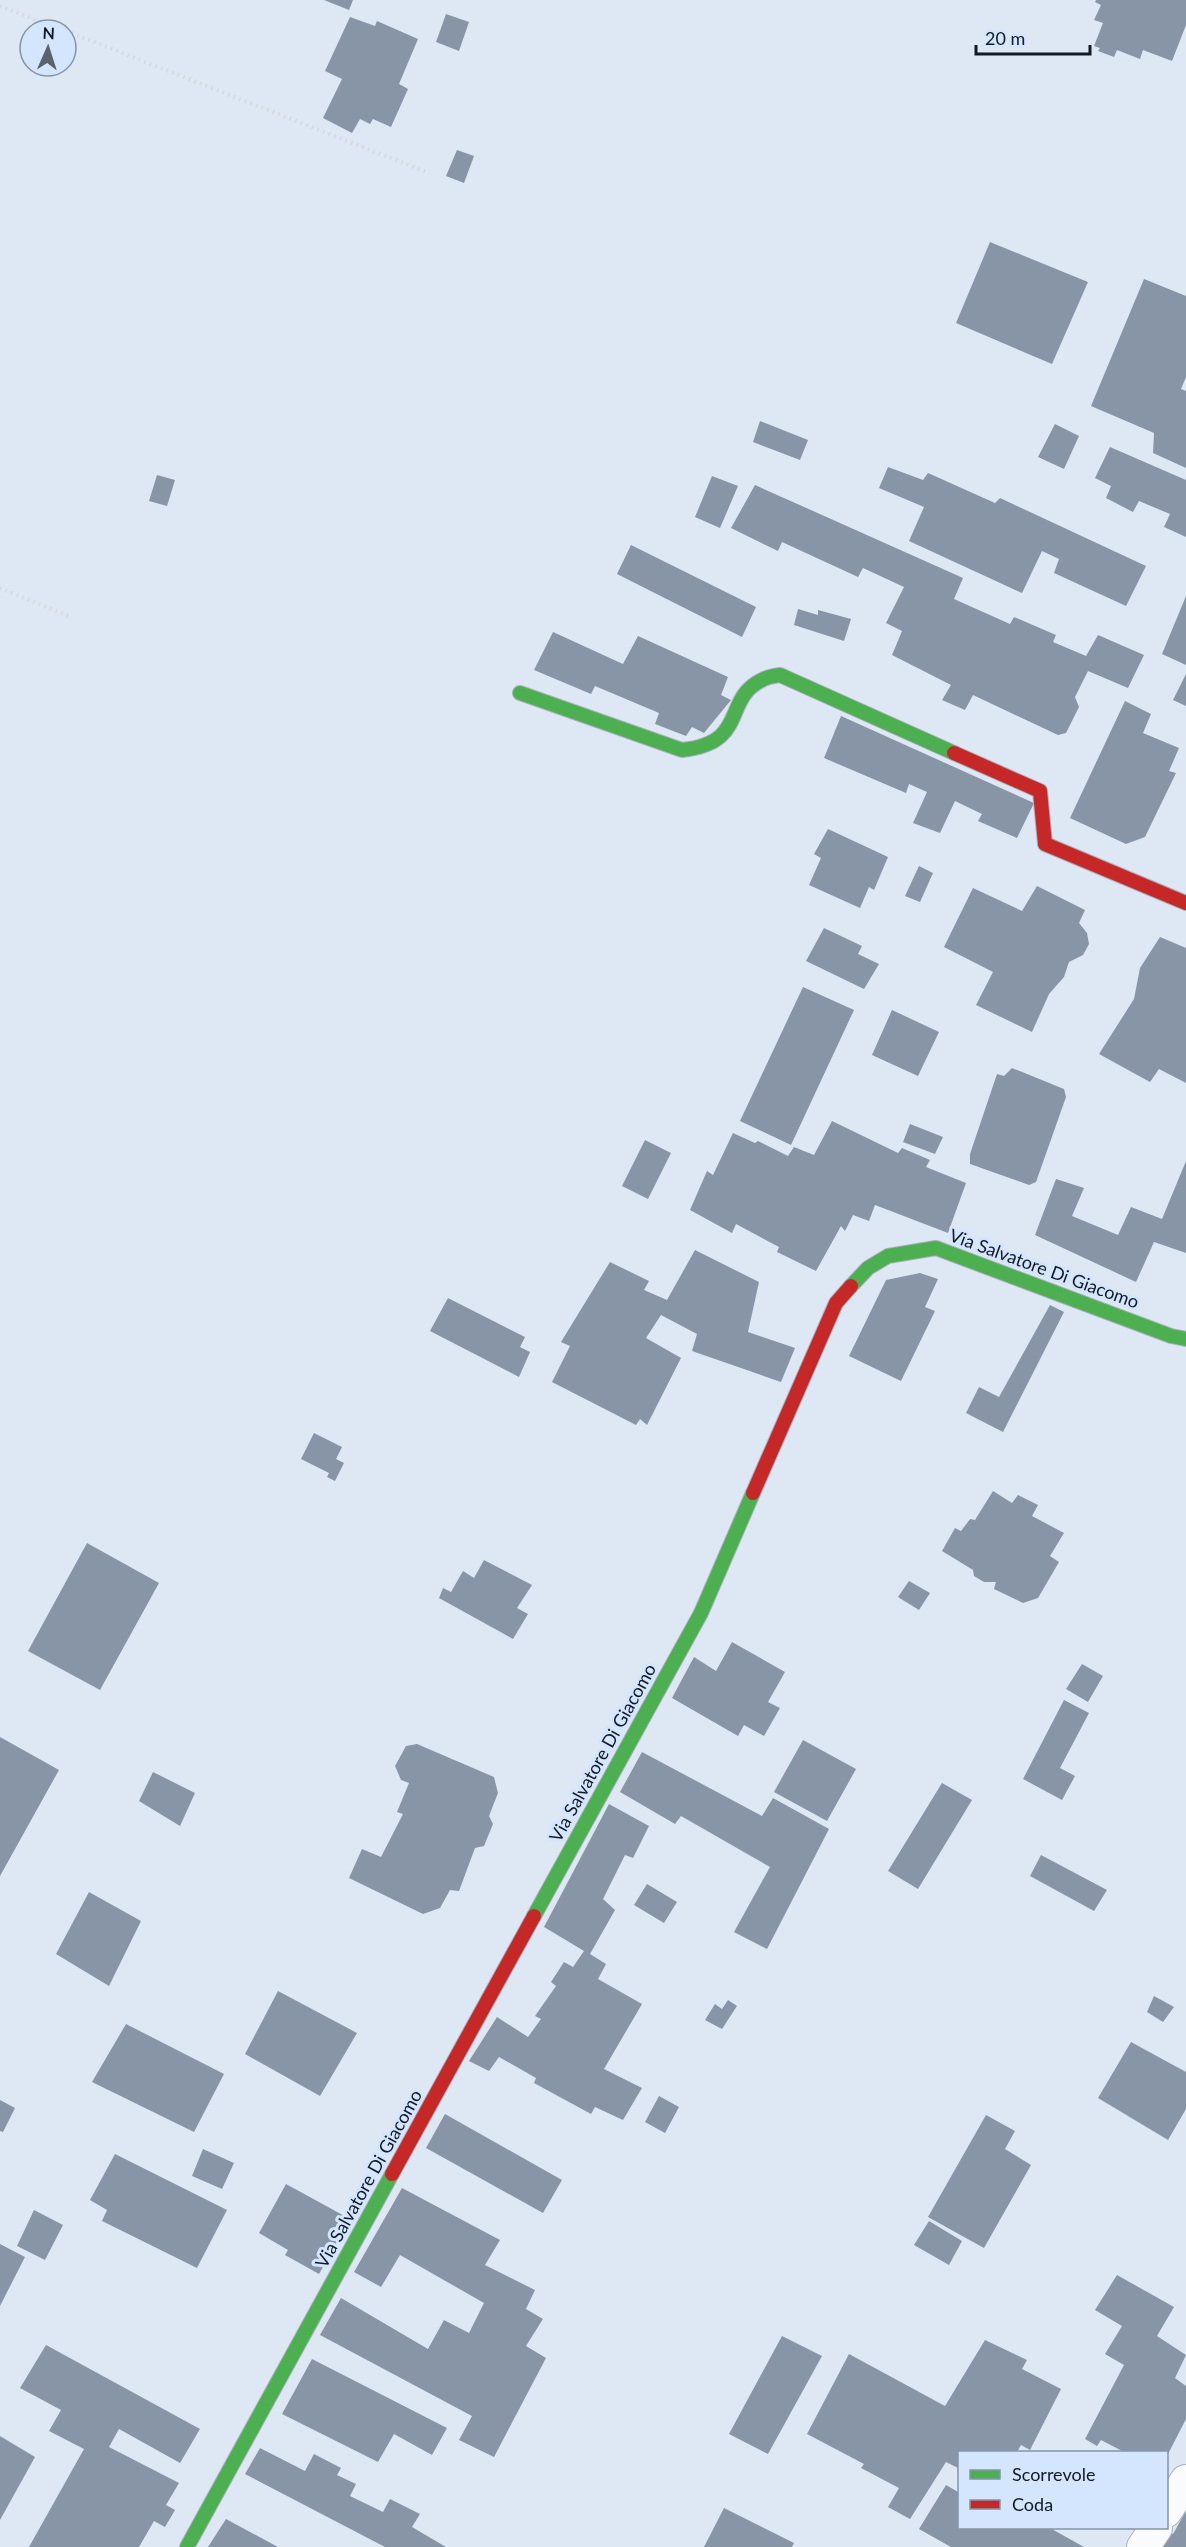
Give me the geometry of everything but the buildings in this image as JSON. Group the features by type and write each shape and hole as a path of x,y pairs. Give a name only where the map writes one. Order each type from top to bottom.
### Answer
{"street":[{"path":"520,693 682,750 699,750 713,746 725,735 748,690 764,676 780,675 1040,791 1045,844 1186,903"},
{"name":"Via Salvatore Di Giacomo","path":"187,2547 701,1612 836,1303 864,1269 895,1252 936,1248 1171,1336 1186,1339"},
{"path":"1168,2509 1186,2481"},
{"path":"1143,2547 1154,2529"}],"path":[{"path":"0,6 31,18"},
{"path":"78,36 429,173"},
{"path":"0,588 71,617"}],"traffic: fast":[{"path":"520,693 682,750 703,746 717,739 726,730 742,698 750,688 764,679 780,675 954,753"},
{"path":"851,1286 868,1268 888,1256 936,1248 1171,1336 1186,1339"},
{"path":"534,1916 701,1613 753,1493"},
{"path":"187,2547 392,2174"}],"traffic: jam":[{"path":"954,753 1040,791 1045,844 1186,903"},
{"path":"753,1493 836,1303 851,1286"},
{"path":"392,2174 534,1916"}]}
